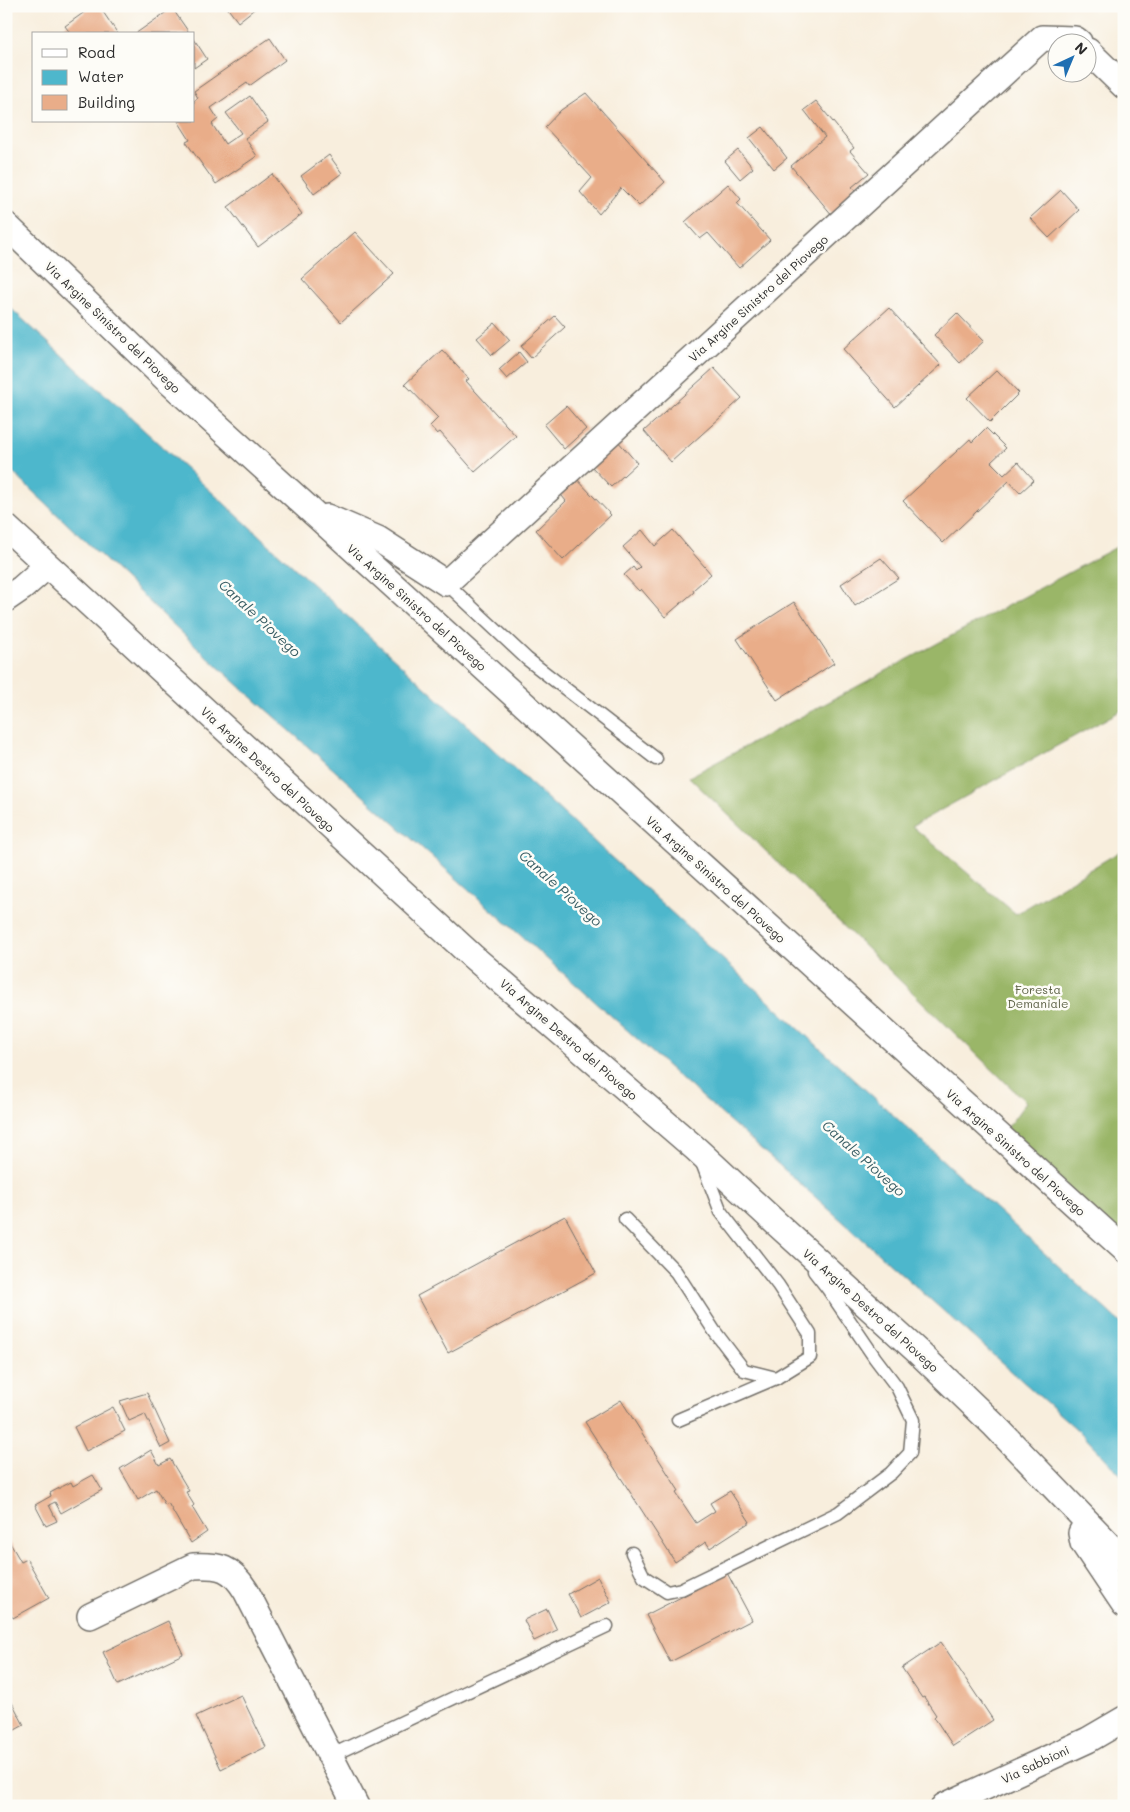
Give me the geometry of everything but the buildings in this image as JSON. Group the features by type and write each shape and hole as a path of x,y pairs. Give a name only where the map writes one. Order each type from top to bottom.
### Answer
{"street":[{"name":"Via Argine Sinistro del Piovego","path":"309,509 378,538 446,583 1042,38 1048,38"},
{"path":"1098,61 1124,86"},
{"name":"Via Argine Sinistro del Piovego","path":"6,225 166,379 1124,1249"},
{"name":"Via Argine Destro del Piovego","path":"6,527 472,956 696,1149 924,1358 995,1426 1124,1560"},
{"path":"6,599 47,566"},
{"path":"1087,1522 1081,1533 1083,1543 1124,1604"},
{"path":"90,1616 193,1566 211,1566 226,1569 238,1578 246,1591 356,1806"},
{"name":"Via Sabbioni","path":"944,1806 1088,1740 1124,1718"}],"lane":[{"name":"Via Argine Sinistro del Piovego","path":"446,583 527,659 656,759"},
{"path":"678,1420 776,1378 810,1358 810,1334 778,1285 721,1212 696,1149"},
{"path":"625,1219 676,1272 715,1332 744,1370 776,1378"},
{"path":"632,1553 644,1577 667,1592 681,1588 838,1513 891,1473 910,1453 913,1420 897,1387 828,1289 777,1224"},
{"path":"330,1756 607,1626"}],"green space":[{"name":"Foresta Demaniale","path":"1124,543 1124,709 912,826 1016,914 1124,849 1124,1249 1000,1138 1026,1102 689,777"}],"water":[{"name":"Canale Piovego","path":"6,304 1124,1326 1124,1478 1082,1434 217,666 6,466"}]}
